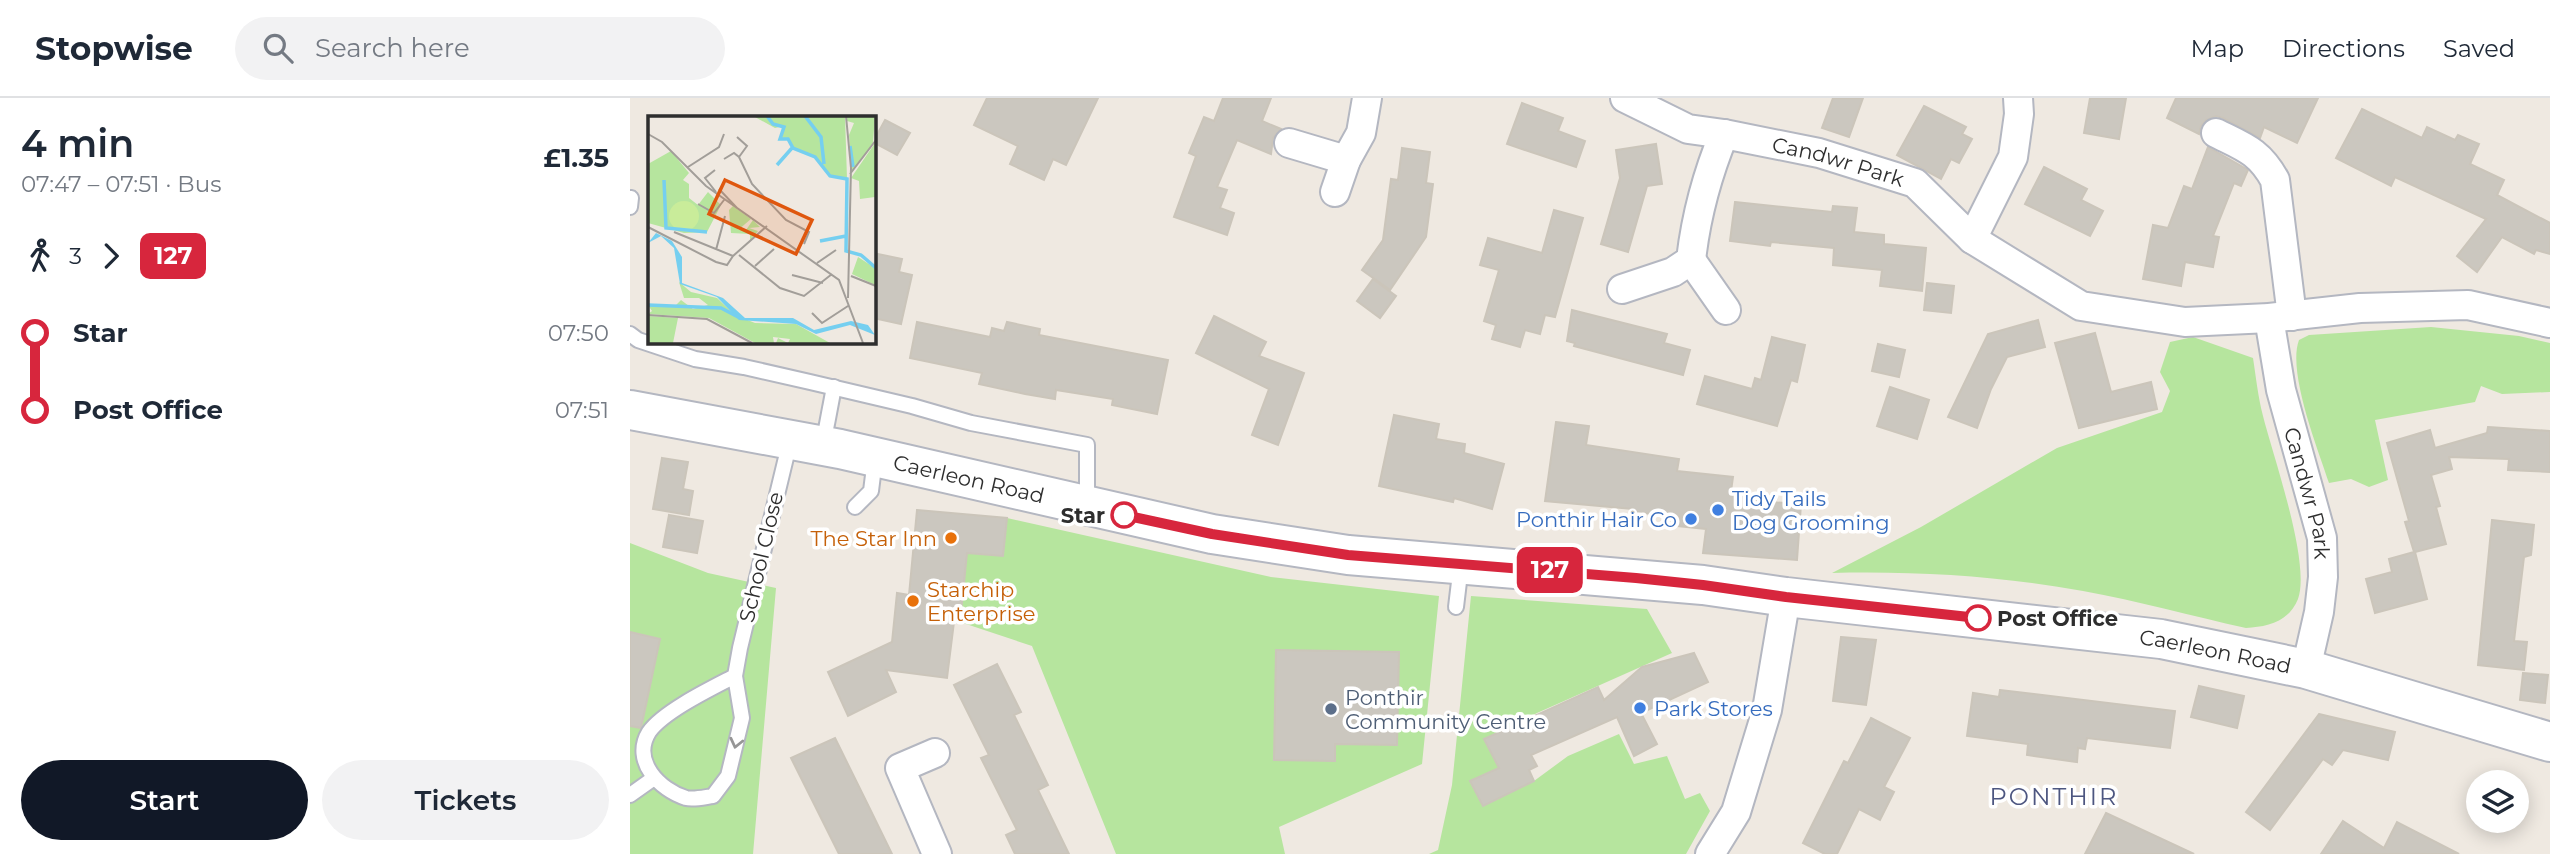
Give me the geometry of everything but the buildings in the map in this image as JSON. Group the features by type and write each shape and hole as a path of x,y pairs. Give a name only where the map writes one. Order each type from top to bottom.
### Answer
{"main road":[{"name":"Caerleon Road","path":"630,410 876,457 1212,534 1348,555 1703,585 1786,597 2161,639 2306,669 2550,742"}],"street":[{"path":"1335,191 1346,160 1361,133 1367,98"},
{"name":"Candwr Park","path":"1625,98 1688,129 1819,153 1915,183 1972,239 2081,306 2185,322 2281,317 2361,308 2468,305 2550,323"},
{"path":"1972,239 2013,157 2020,114 2018,98"},
{"path":"2216,133 2250,150 2265,161 2275,180 2281,317"},
{"path":"1724,134 1711,166 1695,224 1691,260 1726,310"},
{"path":"1289,143 1346,160"},
{"path":"1622,289 1673,272 1691,260"},
{"name":"Candwr Park","path":"2281,317 2281,390 2322,538 2323,577 2319,612 2306,669"},
{"path":"1710,854 1736,812 1767,710 1786,597"},
{"path":"935,753 900,768 937,854"}],"lane":[{"path":"630,334 638,340 695,359 834,387 971,423 1087,445 1087,507"},
{"name":"School Close","path":"654,778 670,791 689,799 713,796 728,776 742,718 736,676 762,548 806,443 834,387"},
{"path":"855,507 871,491 876,457"},
{"path":"1456,607 1461,563"},
{"path":"630,795 654,778 646,765 644,748 649,733 681,706 736,676"}],"green space":[{"path":"2431,327 2519,336 2550,343 2550,392 2502,394 2481,386 2475,402 2375,420 2388,480 2369,487 2351,479 2329,483 2300,390 2296,354 2299,340 2309,335"},
{"path":"2193,337 2253,358 2261,409 2289,509 2299,561 2301,582 2298,599 2283,618 2262,626 2246,628 2104,595 2052,586 1927,574 1832,573 1921,527 2057,448 2162,412 2170,391 2160,372 2170,342"},
{"path":"1007,518 1271,577 1439,596 1422,764 1279,827 1285,854 1116,854 1032,646 960,622 967,553"},
{"path":"630,543 708,573 776,588 753,854 630,854"},
{"path":"1471,596 1647,609 1672,653 1485,739 1499,768 1470,782 1483,806 1534,781 1568,756 1619,734 1634,764 1667,756 1685,799 1700,793 1710,811 1686,854 1429,854 1438,850 1452,785"}],"bus line":[{"name":"127","path":"1124,515 1212,534 1348,555 1636,578 1978,618"}],"place":[{"name":"Tidy Tails Dog Grooming","path":"1718,510"},
{"name":"Star","path":"1124,515"},
{"name":"Ponthir Hair Co","path":"1691,519"},
{"name":"The Star Inn","path":"951,538"},
{"name":"Starchip Enterprise","path":"913,601"},
{"name":"Post Office","path":"1978,618"},
{"name":"Park Stores","path":"1640,708"},
{"name":"Ponthir Community Centre","path":"1331,709"}],"district":[{"name":"PONTHIR","path":"2054,796"}]}
